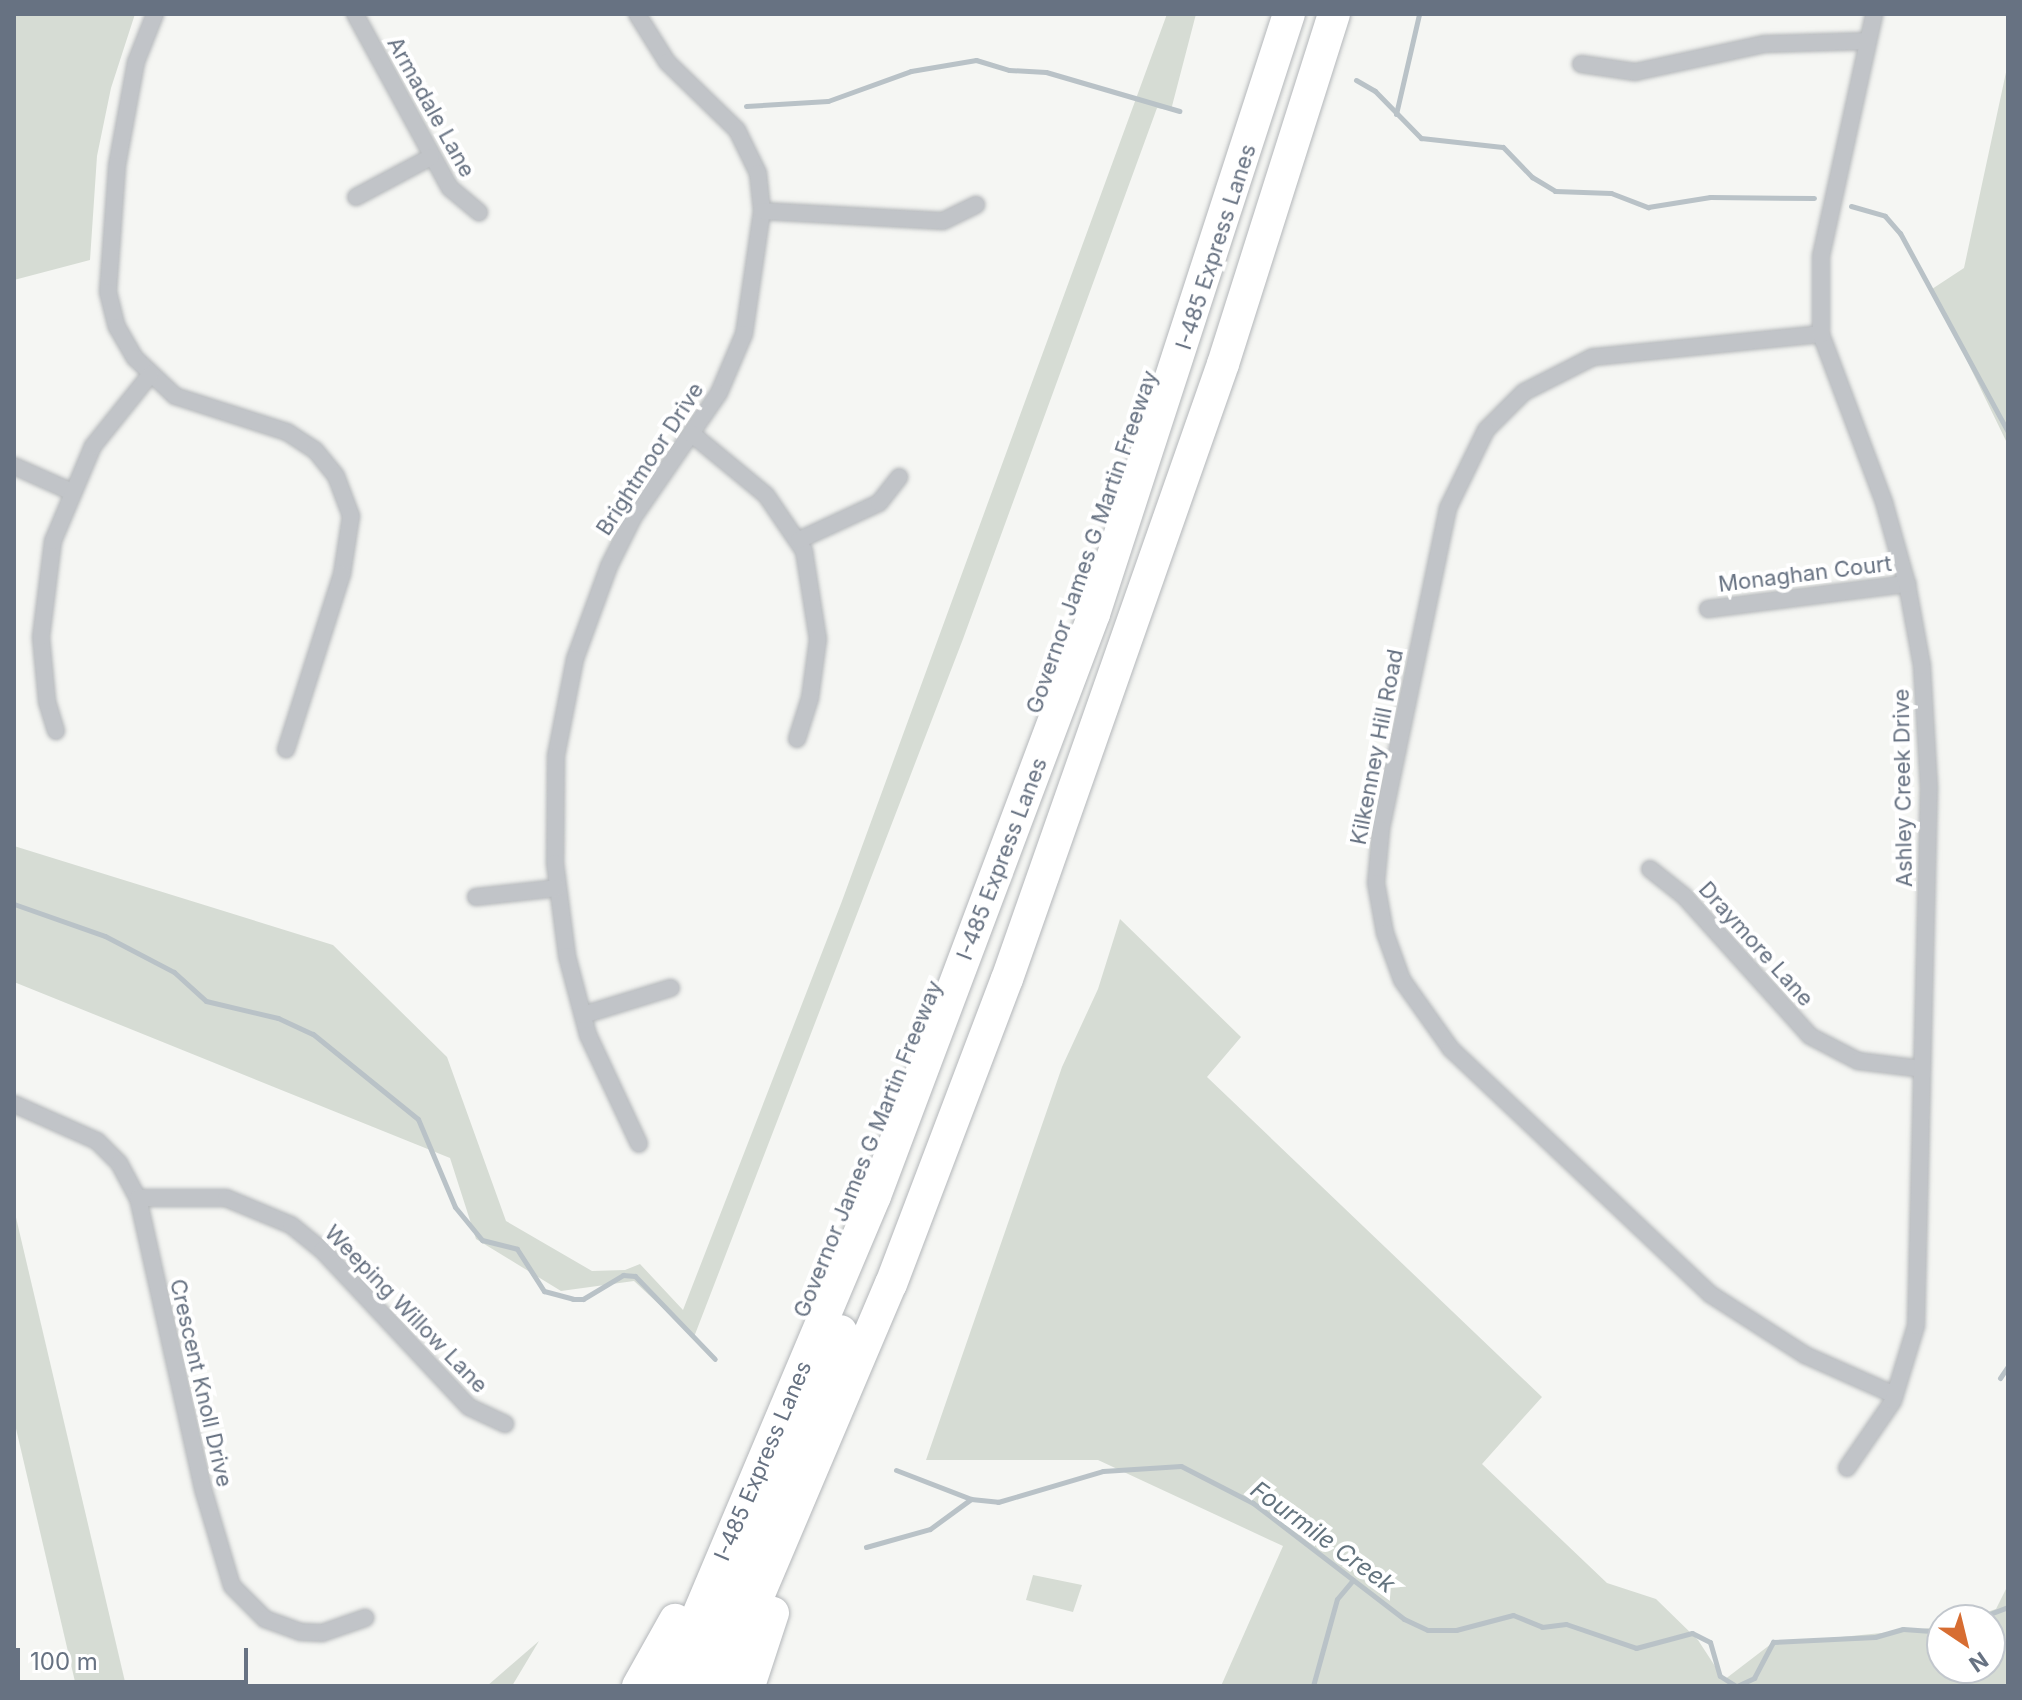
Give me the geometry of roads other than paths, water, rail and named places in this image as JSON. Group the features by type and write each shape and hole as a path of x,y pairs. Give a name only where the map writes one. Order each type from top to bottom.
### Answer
{"highway":[{"name":"Governor James G Martin Freeway","path":"648,1686 846,1211 962,910 1091,557 1266,14"},
{"name":"I-485 Express Lanes","path":"668,1686 875,1196 1094,614 1289,14"},
{"name":"I-485 Express Lanes","path":"694,1686 808,1416 1012,894 1202,352 1309,14"},
{"path":"720,1686 902,1255 1103,717 1334,14"},
{"path":"749,1686 826,1473 831,1427"},
{"path":"638,1686 675,1620"}],"street":[{"path":"155,14 128,103 108,261 108,292 117,327 150,375 165,390 200,407 301,439 327,463 348,505 350,543 286,749"},
{"name":"Armadale Lane","path":"355,14 431,157 459,199 479,212"},
{"name":"Brightmoor Drive","path":"637,14 667,62 718,108 746,145 758,173 762,211 744,334 719,393 623,537 575,659 556,756 557,888 583,1015 639,1144"},
{"name":"Ashley Creek Drive","path":"1847,1468 1867,1445 1895,1395 1916,1326 1928,752 1922,666 1907,584 1884,502 1821,334 1821,256 1874,14"},
{"path":"1581,64 1635,72 1765,44 1868,41"},
{"path":"356,197 431,157"},
{"path":"762,211 943,221 976,205"},
{"name":"Kilkenney Hill Road","path":"1821,334 1593,357 1524,392 1486,430 1448,508 1381,830 1376,883 1385,933 1402,980 1451,1049 1710,1294 1805,1355 1895,1395"},
{"path":"56,731 44,684 41,603 53,541 70,491 110,419 150,375"},
{"path":"692,434 766,495 799,540 813,587 818,639 810,698 797,739"},
{"path":"14,466 70,491"},
{"path":"799,540 879,503 899,477"},
{"name":"Monaghan Court","path":"1708,609 1907,584"},
{"name":"Draymore Lane","path":"1650,869 1684,896 1810,1036 1858,1061 1922,1069"},
{"path":"476,897 557,888"},
{"path":"583,1015 671,988"},
{"name":"Crescent Knoll Drive","path":"14,1104 97,1141 119,1163 138,1198 227,1577 257,1613 301,1632 322,1633 365,1618"},
{"name":"Weeping Willow Lane","path":"138,1198 226,1198 291,1225 322,1250 469,1407 505,1424"}],"waterway":[{"path":"1396,114 1419,14"},
{"path":"746,106 828,101 911,71 976,60 1009,70 1046,72 1179,111"},
{"path":"1356,80 1375,91 1421,138 1503,147 1532,177 1555,191 1611,193 1648,207 1710,197 1814,198"},
{"path":"1851,206 1885,216 1900,233 2008,432"},
{"path":"14,904 105,936 174,972 206,1001 278,1018 313,1034 418,1119 455,1207 482,1240 517,1249 544,1291 583,1299 623,1275 635,1276 715,1359"},
{"path":"2000,1378 2008,1366"},
{"name":"Fourmile Creek","path":"866,1547 930,1529 971,1499 998,1502 1103,1471 1181,1466 1253,1503 1404,1619 1428,1630 1456,1630 1513,1615 1542,1627 1566,1624 1636,1648 1692,1633 1710,1642 1720,1676 1736,1686"},
{"path":"896,1470 971,1499"},
{"path":"1313,1686 1337,1599 1353,1580"},
{"name":"Fourmile Creek","path":"1737,1686 1754,1678 1773,1642 1875,1637 1903,1629 1926,1631"}]}
